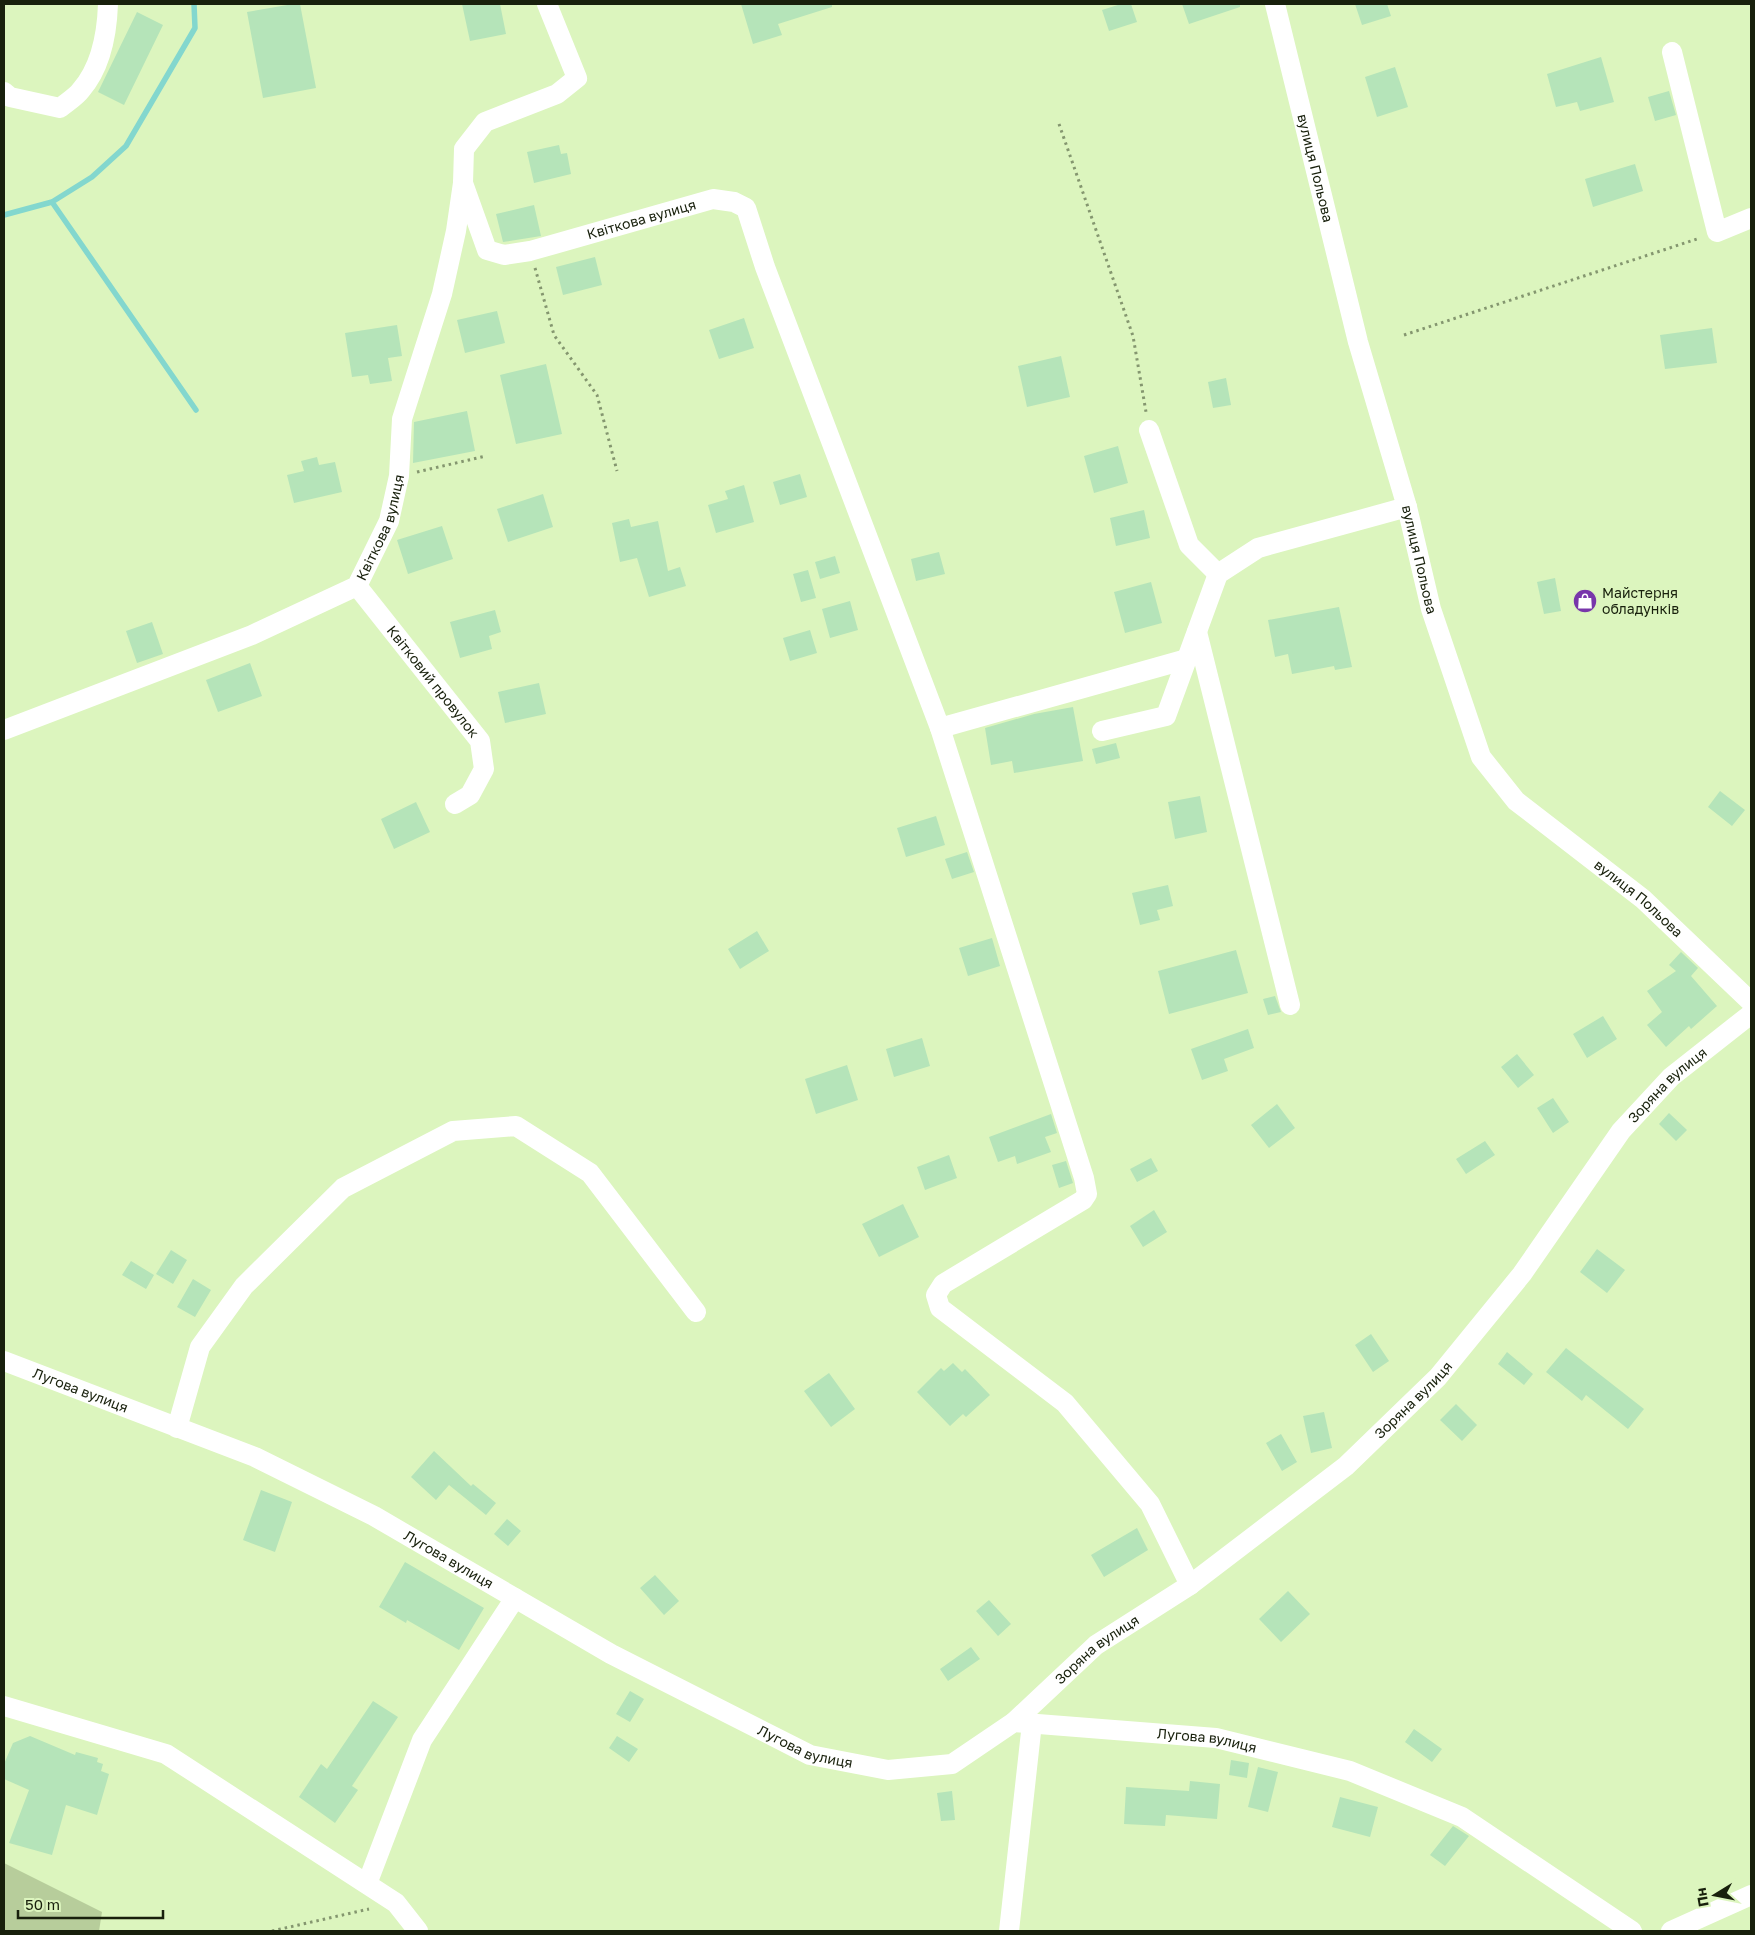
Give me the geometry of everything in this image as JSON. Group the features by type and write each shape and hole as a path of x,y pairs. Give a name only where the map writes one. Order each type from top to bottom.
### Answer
{"street":[{"path":"4,92 10,97 60,108 81,90 97,61 107,32 108,4"},
{"name":"Квіткова вулиця","path":"4,730 252,635 357,586 389,521 399,476 402,419 442,294 463,184 464,149 485,122 557,94 577,78 547,4"},
{"name":"вулиця Польова","path":"1275,4 1358,342 1407,507 1431,609 1481,757 1516,801 1643,899 1751,1002"},
{"path":"1672,52 1717,232 1751,218"},
{"name":"Квіткова вулиця","path":"463,184 488,250 504,255 530,251 713,199 734,202 746,208 765,267 940,728"},
{"path":"1149,430 1189,545 1218,574"},
{"path":"1102,732 1166,716 1218,574 1258,548 1407,507"},
{"name":"Квітковий провулок","path":"357,586 480,741 484,769 470,796 455,804"},
{"path":"1197,632 1290,1005"},
{"path":"1187,659 940,728 1084,1178 1087,1194 1083,1200 943,1284 936,1295 940,1308 1064,1403 1150,1504 1190,1585"},
{"name":"Зоряна вулиця","path":"1023,1722 1096,1645 1190,1585 1346,1466 1438,1377 1522,1274 1621,1131 1671,1078 1751,1014"},
{"path":"177,1428 200,1347 244,1286 343,1188 453,1131 516,1126 590,1173 696,1312"},
{"name":"Лугова вулиця","path":"4,1361 255,1457 374,1516 611,1654 810,1755 888,1770 952,1764 1023,1722 1216,1738 1350,1771 1462,1817 1632,1931"},
{"path":"367,1884 422,1740 515,1598"},
{"path":"4,1706 166,1754 396,1903 418,1931"},
{"path":"1009,1931 1023,1722"},
{"path":"1671,1931 1751,1895"}],"path":[{"path":"1059,124 1133,336 1149,430"},
{"path":"1404,335 1717,232"},
{"path":"530,251 554,335 597,395 617,471"},
{"path":"399,476 486,456"},
{"path":"272,1931 396,1903"}],"green space":[{"path":"4,1863 102,1912 99,1931 4,1931"}],"building":[{"path":"300,4 316,88 263,98 247,12"},
{"path":"462,4 500,4 506,34 470,41"},
{"path":"741,4 832,4 832,7 778,24 782,35 753,44"},
{"path":"1121,4 1131,4 1137,22 1109,31 1102,10"},
{"path":"1182,4 1240,4 1240,7 1189,24"},
{"path":"1355,4 1387,4 1391,16 1362,25"},
{"path":"137,12 163,25 124,105 98,92"},
{"path":"1601,57 1614,102 1580,111 1577,102 1556,107 1547,74"},
{"path":"1395,67 1408,107 1377,117 1365,77"},
{"path":"1669,91 1676,115 1655,121 1648,97"},
{"path":"559,145 561,154 567,153 571,174 534,183 527,152"},
{"path":"1635,164 1643,191 1593,207 1585,179"},
{"path":"534,205 541,236 503,242 496,214"},
{"path":"595,257 602,285 563,295 556,267"},
{"path":"497,311 505,343 465,353 457,320"},
{"path":"744,318 754,348 719,359 709,330"},
{"path":"397,325 402,356 388,358 392,381 370,384 368,375 352,377 345,333"},
{"path":"1712,328 1717,363 1665,369 1660,335"},
{"path":"1061,356 1070,397 1027,407 1018,366"},
{"path":"546,364 562,434 516,444 500,375"},
{"path":"1226,378 1231,405 1213,408 1208,382"},
{"path":"467,411 475,451 413,463 414,422"},
{"path":"1118,446 1128,483 1094,493 1084,456"},
{"path":"317,457 319,465 335,462 342,492 294,503 287,475 304,471 301,461"},
{"path":"800,474 807,497 780,505 773,482"},
{"path":"744,485 754,522 716,533 708,505 728,499 725,491"},
{"path":"543,494 553,527 508,542 497,509"},
{"path":"1144,510 1150,538 1116,546 1110,518"},
{"path":"629,519 631,527 658,521 668,571 680,567 686,586 649,597 637,558 620,562 612,523"},
{"path":"442,526 453,559 408,574 397,540"},
{"path":"939,552 945,574 916,581 911,559"},
{"path":"835,556 840,573 820,579 815,562"},
{"path":"808,570 816,598 801,602 793,574"},
{"path":"1555,578 1561,611 1544,614 1537,582"},
{"path":"1151,582 1162,623 1125,633 1114,592"},
{"path":"850,601 858,630 830,638 822,609"},
{"path":"1339,607 1352,667 1335,670 1334,666 1292,674 1288,654 1275,657 1268,620"},
{"path":"495,610 501,632 489,636 492,649 460,658 450,622"},
{"path":"152,622 163,654 137,663 126,631"},
{"path":"810,630 817,653 790,661 783,638"},
{"path":"250,663 262,696 218,712 206,680"},
{"path":"539,683 546,714 505,723 498,692"},
{"path":"1073,707 1083,761 1014,773 1012,761 991,765 985,728 1034,714"},
{"path":"1116,743 1120,758 1096,764 1092,749"},
{"path":"1720,791 1745,810 1732,826 1708,807"},
{"path":"1200,796 1207,832 1175,839 1168,802"},
{"path":"416,802 430,832 394,849 381,819"},
{"path":"936,816 945,845 906,857 897,828"},
{"path":"967,852 974,872 952,879 945,859"},
{"path":"1168,885 1173,906 1157,910 1160,920 1140,925 1132,893"},
{"path":"757,931 769,951 740,969 728,949"},
{"path":"992,938 1000,966 968,976 959,948"},
{"path":"1236,950 1248,993 1169,1014 1158,971"},
{"path":"1681,952 1698,968 1691,976 1717,1006 1691,1029 1689,1026 1666,1047 1647,1025 1662,1012 1647,991 1676,971 1669,965"},
{"path":"1275,996 1281,1012 1268,1015 1263,999"},
{"path":"1603,1016 1617,1039 1587,1058 1573,1034"},
{"path":"1248,1029 1254,1048 1224,1059 1228,1071 1202,1080 1191,1049"},
{"path":"922,1038 930,1066 894,1077 886,1049"},
{"path":"1517,1054 1534,1075 1518,1088 1501,1067"},
{"path":"847,1065 858,1100 816,1114 805,1079"},
{"path":"1553,1098 1569,1122 1553,1133 1537,1108"},
{"path":"1277,1104 1295,1128 1269,1148 1251,1125"},
{"path":"1669,1113 1687,1130 1676,1141 1659,1124"},
{"path":"1051,1114 1057,1133 1045,1137 1051,1152 1017,1164 1015,1156 998,1162 989,1137"},
{"path":"1485,1141 1495,1155 1466,1174 1456,1159"},
{"path":"949,1155 957,1178 925,1190 917,1167"},
{"path":"1151,1158 1158,1171 1137,1182 1130,1169"},
{"path":"1066,1161 1073,1183 1059,1188 1052,1165"},
{"path":"903,1204 919,1237 879,1257 862,1224"},
{"path":"1154,1210 1167,1232 1143,1247 1130,1226"},
{"path":"1597,1249 1625,1270 1607,1293 1580,1272"},
{"path":"171,1250 187,1260 173,1284 156,1274"},
{"path":"131,1261 154,1275 146,1289 122,1275"},
{"path":"193,1279 211,1290 195,1317 177,1307"},
{"path":"1371,1334 1389,1361 1373,1372 1355,1345"},
{"path":"1566,1348 1644,1409 1628,1429 1586,1395 1582,1401 1546,1372"},
{"path":"1507,1352 1533,1374 1524,1385 1498,1364"},
{"path":"953,1363 962,1372 965,1369 990,1395 966,1417 963,1414 950,1426 917,1392 941,1368 944,1371"},
{"path":"829,1373 855,1409 831,1427 804,1391"},
{"path":"1456,1404 1477,1425 1462,1441 1440,1420"},
{"path":"1324,1412 1332,1448 1311,1453 1303,1416"},
{"path":"1281,1434 1297,1462 1282,1471 1266,1443"},
{"path":"434,1451 471,1486 473,1484 496,1503 486,1515 449,1485 436,1500 411,1477"},
{"path":"261,1490 292,1502 275,1552 243,1540"},
{"path":"507,1519 521,1531 508,1546 494,1534"},
{"path":"1137,1528 1148,1550 1104,1577 1091,1555"},
{"path":"405,1562 484,1608 459,1650 407,1620 406,1623 379,1607"},
{"path":"655,1575 679,1601 664,1615 640,1588"},
{"path":"1288,1591 1310,1614 1281,1642 1259,1619"},
{"path":"989,1600 1011,1624 998,1636 976,1611"},
{"path":"971,1647 980,1659 948,1681 940,1669"},
{"path":"630,1691 644,1699 630,1722 616,1714"},
{"path":"373,1701 398,1717 352,1786 358,1790 335,1823 299,1797 321,1764 327,1769"},
{"path":"1414,1729 1442,1749 1432,1762 1405,1742"},
{"path":"30,1736 75,1755 76,1752 98,1758 97,1762 103,1764 101,1771 109,1774 97,1815 66,1805 52,1855 9,1843 29,1790 4,1779 4,1764 13,1743"},
{"path":"617,1736 638,1749 629,1762 609,1748"},
{"path":"1231,1760 1249,1763 1247,1778 1229,1775"},
{"path":"1258,1767 1278,1772 1268,1812 1248,1807"},
{"path":"1190,1781 1220,1784 1217,1819 1166,1815 1165,1826 1124,1824 1126,1787 1189,1791"},
{"path":"952,1791 955,1820 941,1821 937,1793"},
{"path":"1340,1797 1378,1807 1370,1837 1332,1827"},
{"path":"1453,1826 1469,1836 1445,1866 1430,1855"}],"waterway":[{"path":"4,215 52,202 92,177 126,146 195,28 194,4"},
{"path":"52,202 196,410"}],"place":[{"name":"Майстерня обладунків","path":"1585,601"}]}
